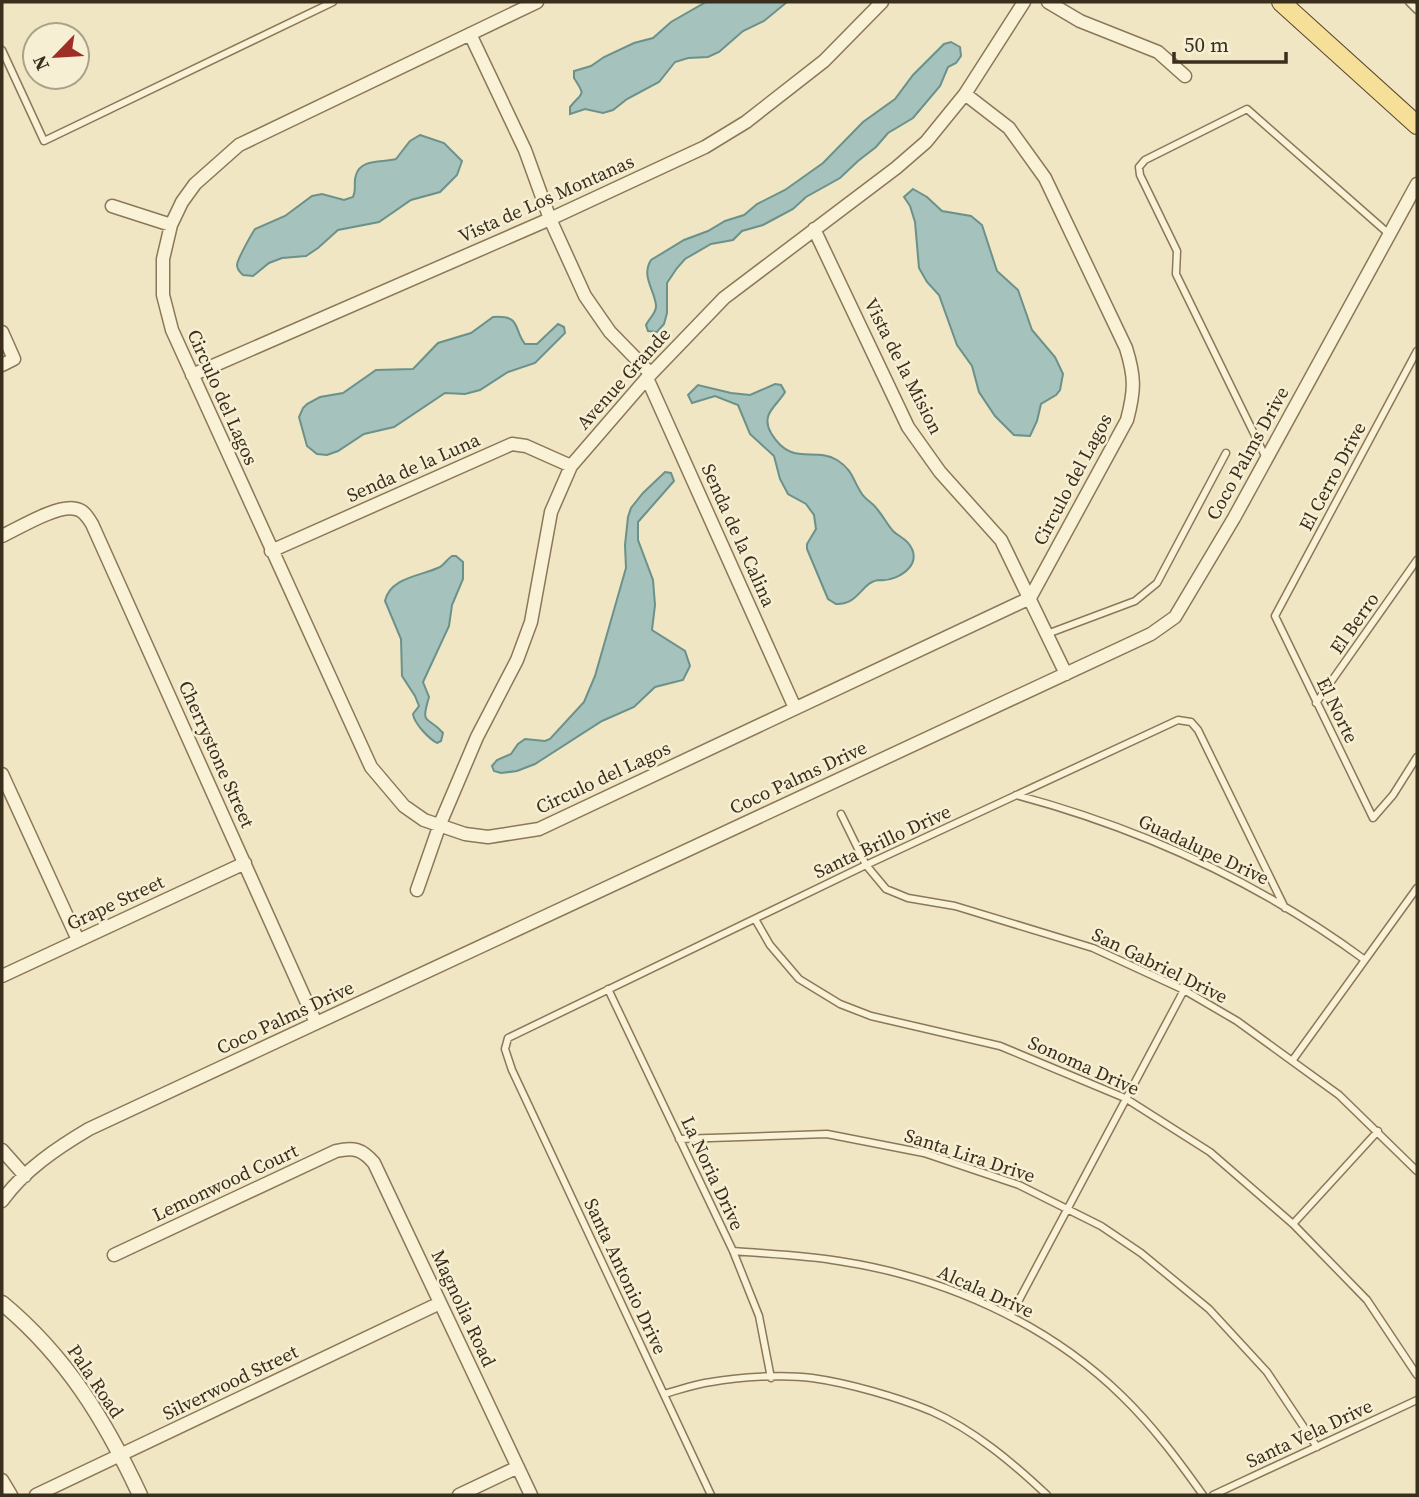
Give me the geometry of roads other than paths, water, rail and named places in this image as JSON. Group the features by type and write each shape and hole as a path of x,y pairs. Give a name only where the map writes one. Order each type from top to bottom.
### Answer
{"main road":[{"path":"1281,2 1417,125"}],"street":[{"name":"Circulo del Lagos","path":"537,2 239,145 195,184 182,202 171,225 163,258 163,295 172,330 371,767 404,806 424,820 465,834 488,837 539,829 1031,598 1127,420 1134,394 1133,373 1126,348 1045,178 1009,128 965,94"},
{"name":"Vista de Los Montanas","path":"192,375 550,219 705,147 746,122 824,61 882,2"},
{"name":"Avenue Grande","path":"417,890 440,824 477,737 517,660 531,622 551,512 571,466 649,376 724,298 896,169 926,142 965,94 1024,2"},
{"path":"1048,2 1080,21 1158,51 1185,76"},
{"name":"Senda de la Calina","path":"470,34 525,150 550,219 585,296 610,332 649,376 795,708"},
{"name":"Coco Palms Drive","path":"2,1201 9,1191 53,1151 89,1129 1151,634 1175,617 1417,184"},
{"path":"112,206 171,225"},
{"name":"Vista de la Mision","path":"814,229 908,427 940,472 1001,540 1066,674"},
{"path":"2,332 14,359 2,365"},
{"name":"Senda de la Luna","path":"271,551 512,444 526,446 571,466"},
{"name":"Cherrystone Street","path":"2,536 53,512 74,508 83,512 92,524 316,1023"},
{"path":"2,774 78,940"},
{"name":"Grape Street","path":"2,976 245,863"},
{"name":"Lemonwood Court","path":"114,1255 336,1151 352,1147"},
{"name":"Magnolia Road","path":"352,1147 364,1152 374,1163 531,1495"},
{"path":"2,1150 25,1176"},
{"name":"Pala Road","path":"2,1303 31,1327 74,1377 121,1455 140,1495"},
{"name":"Silverwood Street","path":"36,1495 440,1303"},
{"path":"459,1495 518,1467"},
{"path":"2,1480 11,1495"}],"lane":[{"path":"2,50 44,141 333,2"},
{"path":"1409,2 1417,10"},
{"path":"1266,458 1176,274 1177,251 1140,175 1139,167 1145,160 1247,109 1389,234"},
{"name":"El Cerro Drive","path":"1275,616 1417,351"},
{"path":"1047,634 1135,601 1157,583 1226,453"},
{"name":"El Berro","path":"1316,704 1417,560"},
{"name":"El Norte","path":"1275,616 1373,818 1393,795 1417,757"},
{"name":"Santa Brillo Drive","path":"512,1070 505,1049 508,1038 866,865 1178,720 1191,722 1198,730 1284,908"},
{"name":"Guadalupe Drive","path":"1017,795 1079,812 1152,839 1256,889 1329,934 1365,960"},
{"name":"San Gabriel Drive","path":"841,814 866,865 886,889 908,898 955,906 1093,948 1184,990 1237,1021 1339,1095 1417,1171"},
{"path":"1292,1061 1417,888"},
{"name":"Sonoma Drive","path":"755,919 770,945 799,979 839,1004 871,1016 1000,1046 1125,1098 1210,1152 1293,1224 1367,1300 1417,1375"},
{"name":"La Noria Drive","path":"608,989 733,1251 759,1316 771,1378"},
{"path":"1011,1315 1184,990"},
{"name":"Santa Antonio Drive","path":"512,1070 711,1495"},
{"path":"1293,1224 1378,1131"},
{"name":"Santa Lira Drive","path":"679,1139 827,1133 925,1153 1019,1185 1069,1209 1101,1226 1141,1253 1209,1309 1266,1372 1317,1447"},
{"name":"Alcala Drive","path":"733,1251 838,1260 891,1271 950,1289 1011,1315 1066,1349 1122,1395 1168,1446 1203,1495"},
{"path":"664,1394 710,1382 812,1378 882,1395 932,1412 978,1438 1020,1469 1047,1495"},
{"name":"Santa Vela Drive","path":"1213,1495 1417,1400"}],"water":[{"path":"706,2 787,2 764,21 743,31 719,52 708,57 675,62 659,82 627,99 613,110 603,113 585,109 570,114 570,107 581,94 574,71 591,66 634,43 653,38 671,22"},
{"path":"951,42 960,47 961,56 956,63 948,67 940,86 913,118 888,133 840,178 806,197 793,209 763,225 742,231 733,240 711,244 685,259 667,283 667,313 664,324 657,332 648,331 646,325 656,308 647,272 651,260 684,240 744,215 823,163 863,122 895,99 913,75 944,44"},
{"path":"420,135 444,143 462,161 457,175 440,192 411,200 379,222 338,230 306,256 282,258 269,263 253,276 243,275 239,271 238,262 255,229 285,216 312,196 322,194 344,200 353,197 356,175 363,166 396,159 410,141"},
{"path":"913,189 942,211 971,216 982,225 997,271 1018,290 1032,330 1055,357 1063,374 1060,390 1041,404 1030,436 1014,435 995,416 979,392 972,366 957,345 939,295 919,268 915,222 904,197"},
{"path":"493,317 509,318 513,321 525,344 537,344 558,324 564,327 565,333 535,363 508,372 480,390 465,394 445,393 394,427 364,434 327,455 317,454 307,446 299,417 307,404 320,397 343,393 376,370 413,369 438,343 471,333"},
{"path":"775,384 781,385 785,392 768,415 767,421 779,444 795,453 828,456 837,460 850,472 864,496 893,531 908,543 913,551 912,564 903,573 892,579 874,581 856,597 844,603 836,604 828,599 807,549 816,529 814,515 806,504 788,494 780,479 774,456 750,434 738,405 715,396 692,403 688,395 698,385 750,395"},
{"path":"665,472 671,473 674,481 638,522 638,540 653,580 655,605 652,630 685,651 690,666 683,680 655,687 634,707 602,721 535,764 517,771 494,771 492,766 497,760 511,754 525,739 550,739 584,702 595,676 626,568 625,545 631,508"},
{"path":"452,556 463,562 463,579 452,605 449,626 423,682 429,697 425,713 427,720 443,733 441,741 437,743 422,730 414,718 413,714 419,706 402,676 401,639 385,601 388,593 400,582 440,567"}]}
